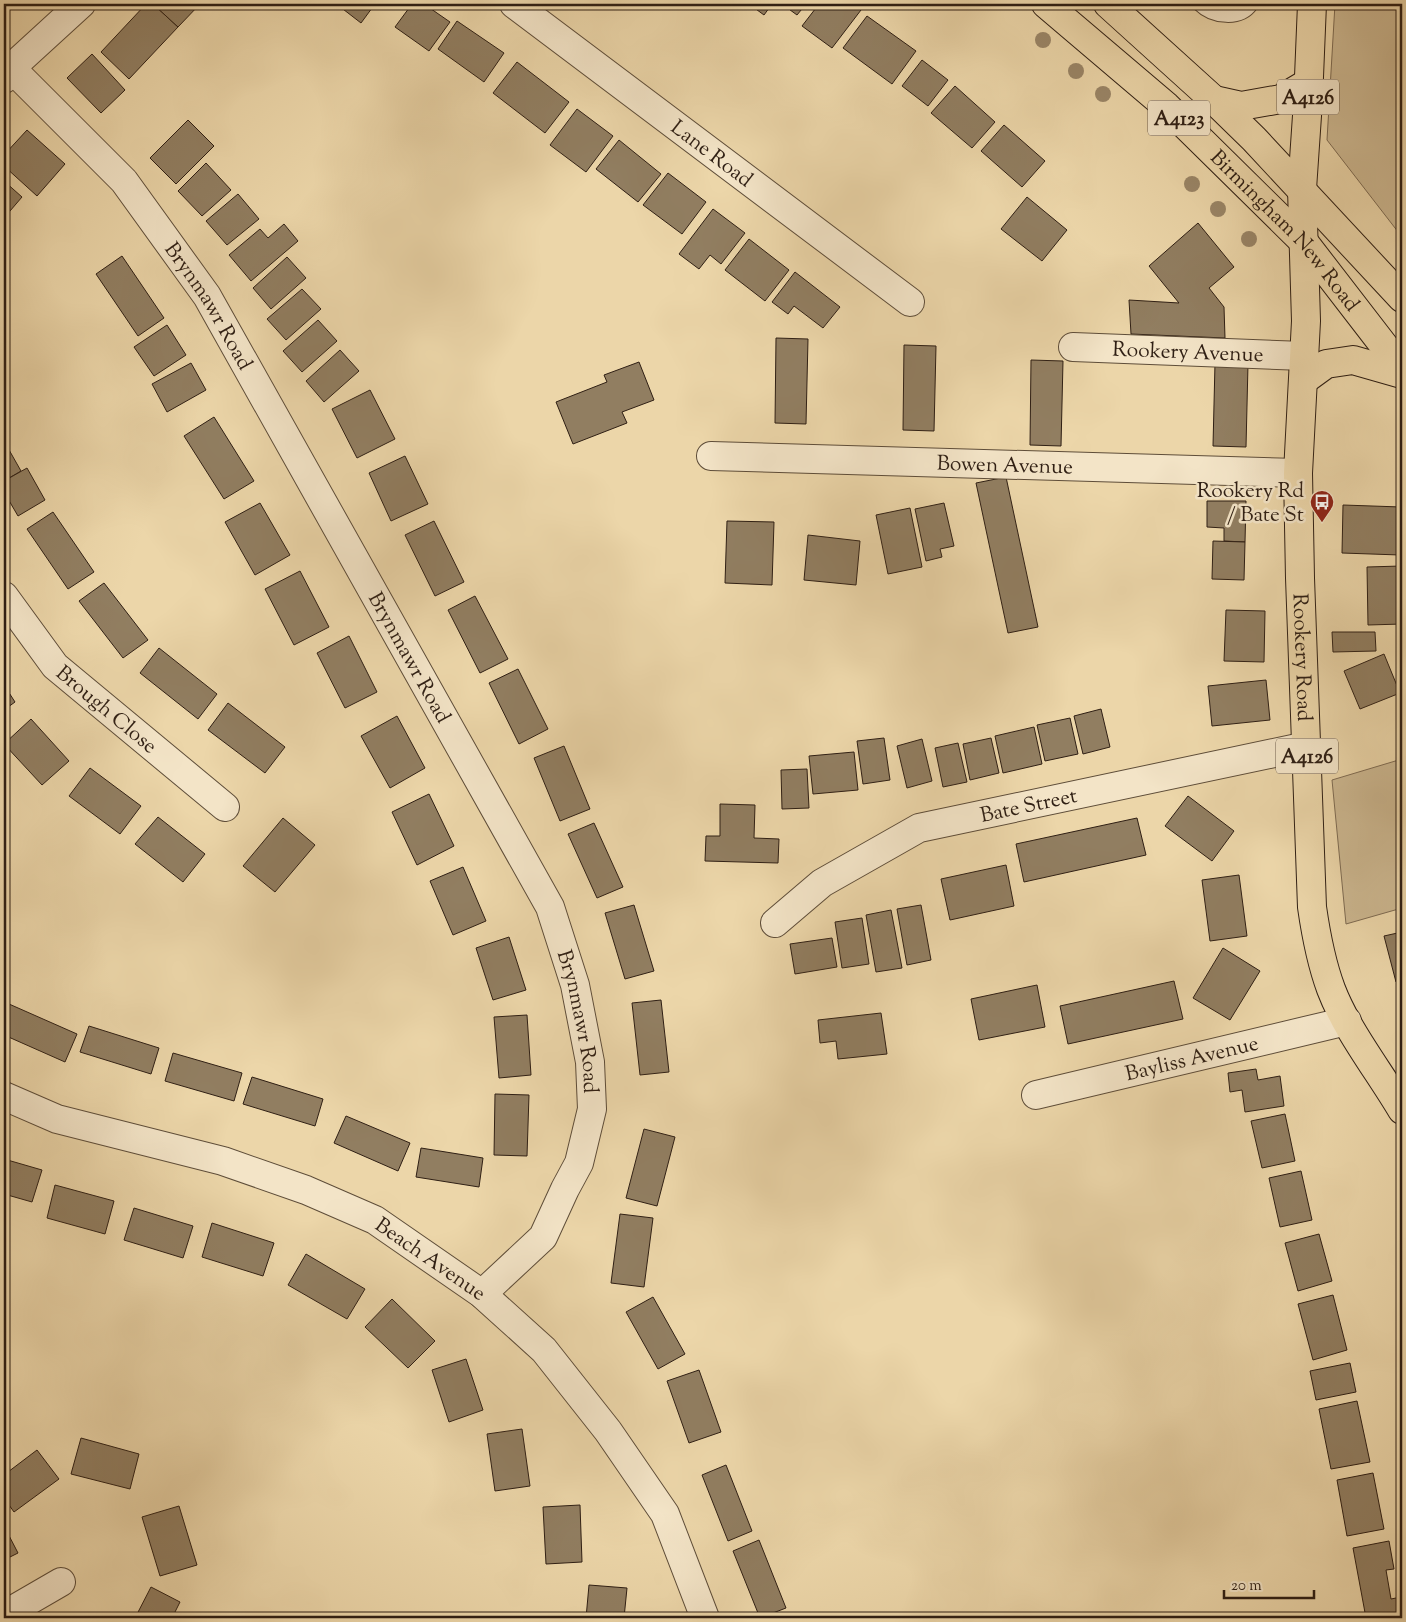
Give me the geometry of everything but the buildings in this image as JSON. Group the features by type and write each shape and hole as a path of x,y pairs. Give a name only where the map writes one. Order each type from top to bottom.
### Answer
{"main road":[{"name":"Birmingham New Road","path":"1046,4 1166,106 1304,242 1402,369"},
{"name":"Birmingham New Road","path":"1108,4 1214,100 1302,189 1402,298"},
{"name":"A4126","path":"1304,242 1302,189 1312,4"},
{"path":"1214,100 1241,106 1280,99 1308,83"},
{"name":"Rookery Road","path":"1304,242 1306,321 1298,472 1312,907 1319,951 1331,989 1347,1021 1402,1110"},
{"path":"1304,368 1353,360 1402,374"}],"street":[{"path":"8,74 81,4"},
{"name":"Lane Road","path":"514,4 910,302"},
{"name":"Brynmawr Road","path":"8,74 124,181 207,296 550,907 575,985 590,1062 592,1109 579,1163 543,1237 482,1294"},
{"name":"Rookery Avenue","path":"1073,347 1304,368"},
{"name":"Bowen Avenue","path":"711,456 1298,472"},
{"name":"Brough Close","path":"4,596 55,666 225,807"},
{"name":"Bate Street","path":"775,923 822,883 919,828 1307,746"},
{"name":"Bayliss Avenue","path":"1036,1095 1347,1021"},
{"name":"Beach Avenue","path":"4,1096 57,1118 223,1161 306,1190 375,1220 482,1294 544,1350 613,1438 665,1514 705,1618"},
{"path":"4,1615 61,1582"}],"lane":[{"path":"1200,4 1204,8 1220,15 1236,14 1250,7 1251,4"}],"shaded area":[{"path":"1335,4 1402,4 1402,237 1327,140"},
{"path":"1402,759 1402,908 1346,924 1332,780"}],"place":[{"name":"Rookery Rd / Bate St","path":"1322,523"}]}
